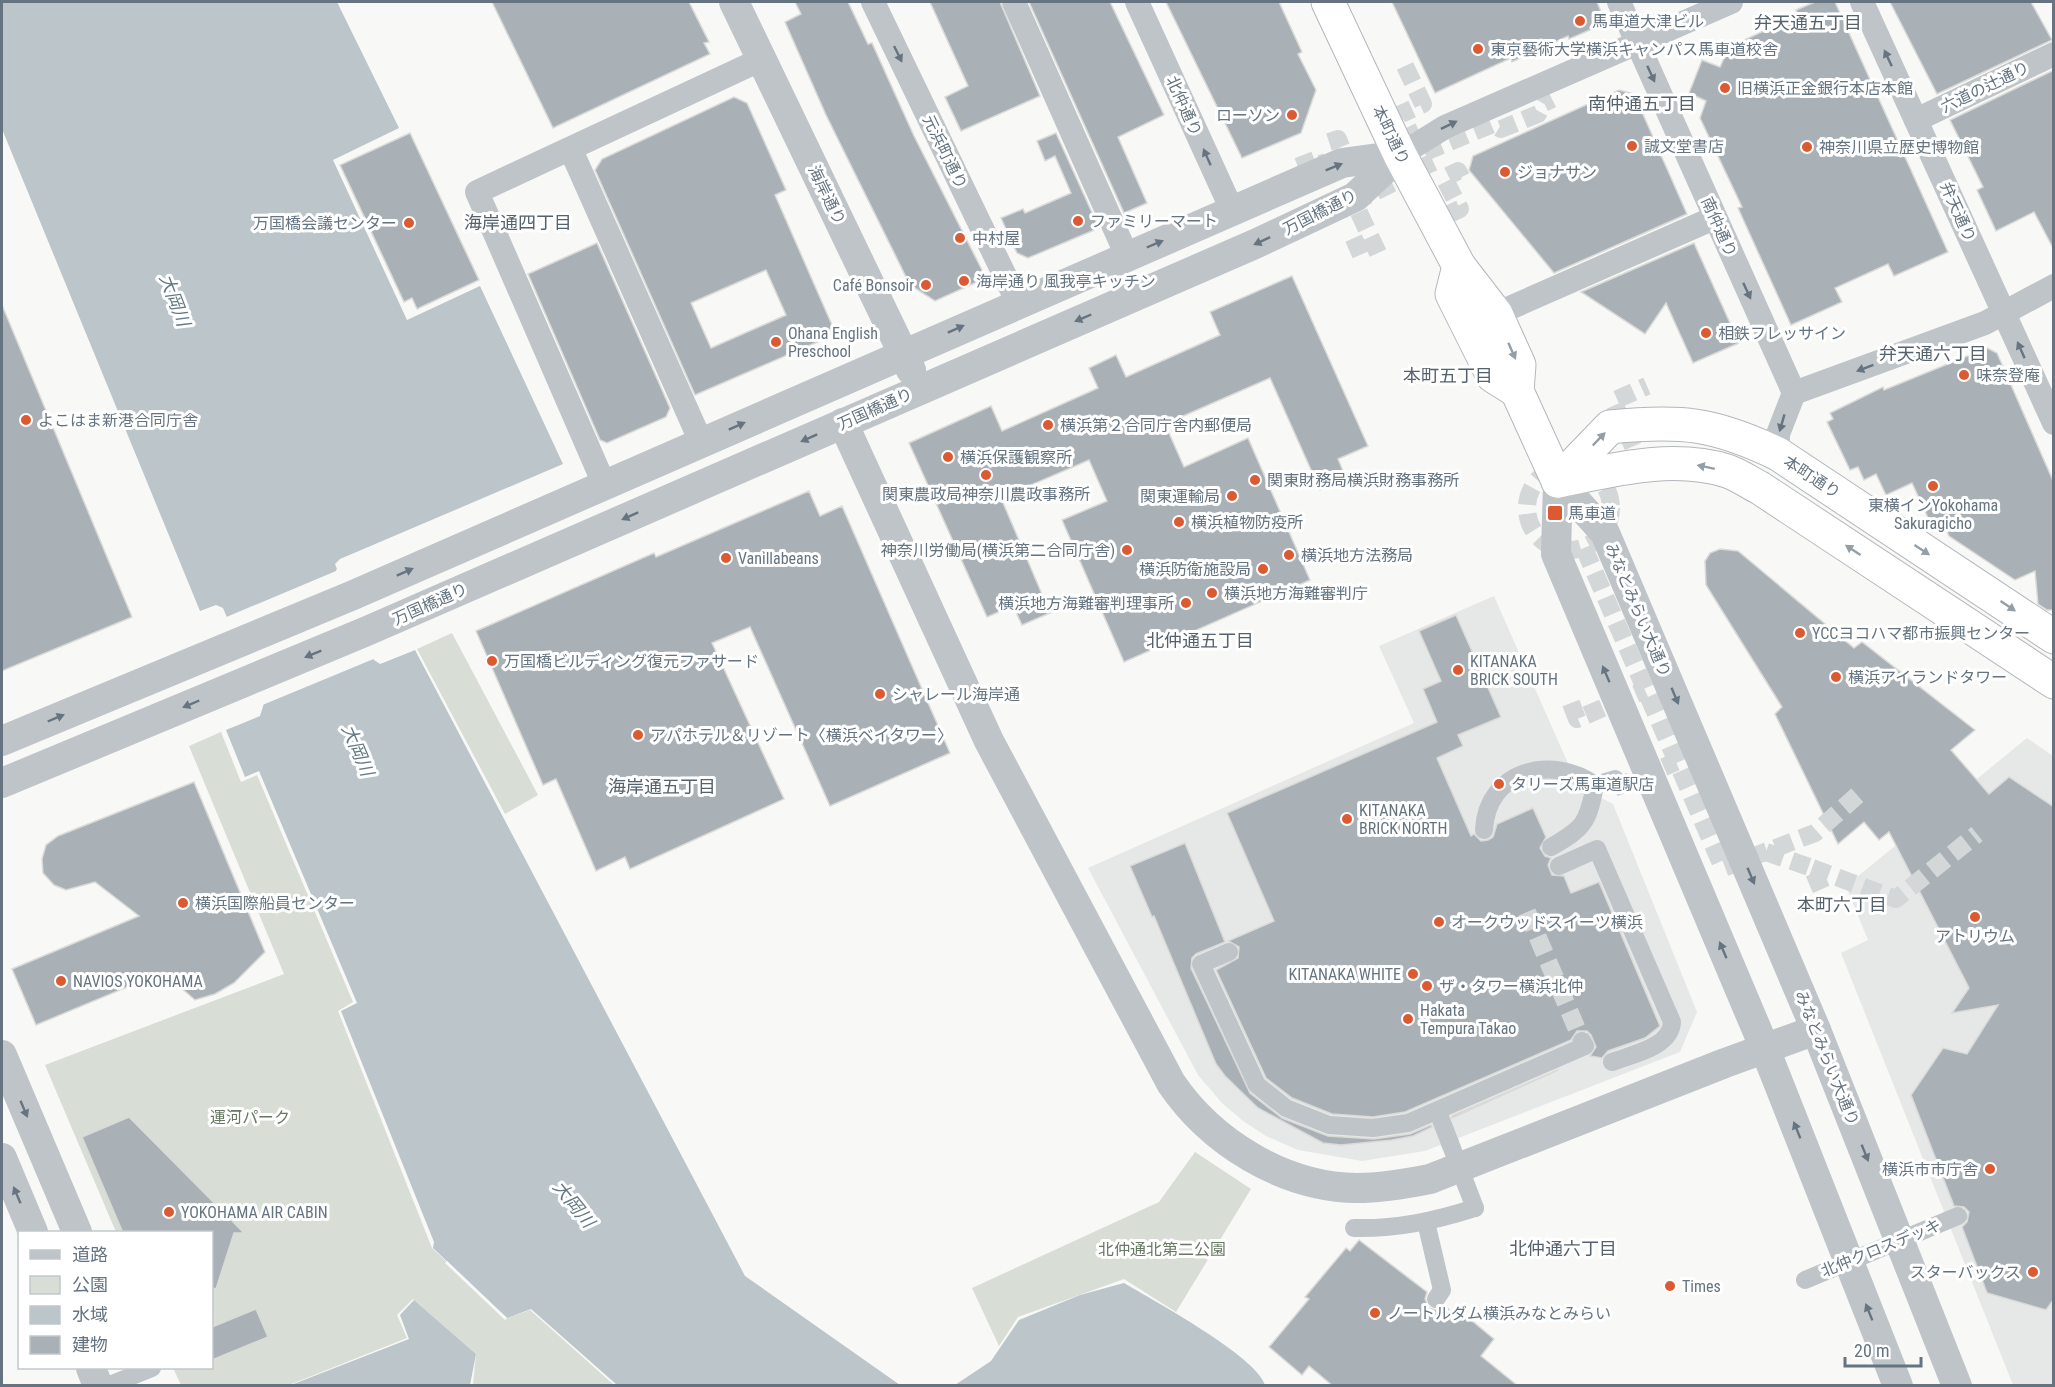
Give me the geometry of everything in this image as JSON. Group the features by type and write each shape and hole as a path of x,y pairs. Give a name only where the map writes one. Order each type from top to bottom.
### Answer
{"highway":[{"name":"本町通り","path":"1328,2 1400,156 1459,266 1496,314 1519,365 1517,391 1558,481 1610,428 1661,423 1697,425 1740,436 1778,454 2054,637"},
{"name":"本町通り","path":"1459,266 1452,294 1494,376 1517,391"},
{"path":"1558,481 1657,464 1692,464 1728,472 1760,488 2054,682"}],"street":[{"name":"海岸通り","path":"734,2 920,389"},
{"name":"元浜町通り","path":"873,2 1018,303"},
{"path":"1014,2 1126,256"},
{"name":"北仲通り","path":"1137,2 1232,210"},
{"name":"南仲通り","path":"1619,2 1794,393"},
{"path":"1400,156 1444,127 1731,2"},
{"name":"弁天通り","path":"1862,2 2054,423"},
{"name":"六道の辻通り","path":"1916,120 2054,54"},
{"path":"603,484 477,192 762,59"},
{"path":"571,150 701,442"},
{"name":"万国橋通り","path":"2,741 351,596 1342,163 1400,156"},
{"name":"万国橋通り","path":"2,783 367,631 1255,244 1355,197 1400,156"},
{"path":"1496,314 1714,218"},
{"path":"1778,454 1778,434 1794,393 1985,323 2054,286"},
{"path":"843,423 989,741 1171,1083 1201,1120 1241,1152 1292,1175 1354,1188 1388,1187 1430,1179 1816,1030"},
{"path":"1558,481 1556,554 1765,1049 1898,1386"},
{"name":"みなとみらい大通り","path":"1558,481 1605,533 1816,1030 1957,1386"},
{"path":"1484,830 1485,815 1495,794 1511,780 1532,771 1555,768 1579,774 1595,785"},
{"path":"1595,785 1615,779"},
{"path":"1551,847 1570,836 1586,822 1595,785"},
{"path":"1586,822 1672,1022 1671,1033 1664,1041 1612,1062"},
{"path":"1559,866 1597,849"},
{"path":"1229,952 1201,964 1257,1085 1286,1108 1329,1125 1373,1128 1408,1123 1438,1112 1585,1046 1582,1041"},
{"path":"2,1055 76,1231"},
{"path":"1354,1228 1386,1229 1426,1222 1475,1208 1438,1112"},
{"path":"2,1158 32,1231"},
{"name":"北仲クロスデッキ","path":"1805,1280 1958,1216"},
{"path":"1426,1222 1442,1290 1436,1299"},
{"path":"91,1369 98,1386"},
{"path":"135,1369 142,1386"},
{"path":"107,1386 150,1369"}],"shaded area":[{"path":"1494,596 1578,786 1613,804 1697,1012 1680,1052 1425,1151 1362,1161 1298,1150 1266,1136 1243,1121 1222,1103 1198,1075 1088,868 1414,723 1379,646"},
{"name":"横浜市市庁舎","path":"2027,738 2053,756 2053,1385 2013,1385 1841,953 1868,940 1846,886"}],"green space":[{"path":"452,633 538,795 505,814 417,649"},
{"name":"運河パーク","path":"221,732 241,782 257,775 353,1002 338,1011 432,1248 507,1318 530,1310 614,1385 473,1385 476,1354 413,1299 397,1315 407,1338 289,1385 181,1385 173,1369 213,1369 213,1231 116,1231 45,1065 284,974 189,746"},
{"name":"北仲通北第二公園","path":"1195,1152 1251,1189 1176,1312 1124,1279 1018,1317 999,1346 972,1288 1159,1202"}],"water":[{"name":"大岡川","path":"2,2 337,2 399,128 333,160 407,320 480,286 563,464 340,559 335,564 374,660 380,664 415,650 745,1276 900,1385 617,1385 531,1309 507,1318 433,1248 434,1242 341,1011 357,1003 259,771 245,777 226,730 260,716 264,703 223,608 216,605 200,611 2,129"},
{"path":"1124,1283 1224,1345 1258,1373 1265,1385 955,1385 991,1361 1019,1320 1080,1295"},
{"path":"414,1300 476,1354 470,1385 291,1385 409,1339 400,1315"}],"pier":[{"path":"365,551 339,564 377,659 260,706 224,618 336,571 339,562"},
{"path":"411,648 412,651 382,663 378,660"},
{"path":"447,1261 507,1318 505,1320 445,1263"}],"building":[{"path":"492,2 689,2 709,42 704,43 710,54 553,128"},
{"path":"795,2 848,2 868,44 872,43 914,136 982,270 975,283 935,301 910,285 826,115 785,22 801,14"},
{"path":"930,2 1000,2 1040,96 961,131 945,97 968,86"},
{"path":"1029,2 1110,2 1164,115 1118,137 1147,203 1124,213"},
{"path":"1166,2 1279,2 1302,52 1298,54 1316,90 1301,133 1242,158"},
{"name":"東京藝術大学横浜キャンパス馬車道校舎","path":"1392,2 1597,2 1602,14 1597,27 1569,39 1568,36 1512,62 1511,58 1435,93"},
{"name":"神奈川県立歴史博物館","path":"1815,2 1835,2 1948,252 1894,276 1888,264 1835,288 1842,302 1791,325 1738,208 1742,207 1700,118 1706,101 1689,93 1702,60 1720,67 1729,47 1798,15 1796,10"},
{"path":"1890,2 2031,2 2052,40 1937,94"},
{"path":"2054,70 2054,250 2034,212 1996,231 1977,190 1983,187 1950,120"},
{"path":"1619,90 1634,94 1687,214 1554,273 1469,170 1473,156"},
{"path":"734,97 747,103 786,190 775,195 836,334 695,395 595,170 602,159","holes":["766,270 786,315 711,348 691,303"]},
{"name":"万国橋会議センター","path":"410,133 479,280 417,309 412,298 404,302 340,165"},
{"path":"1056,133 1099,228 1028,258 1017,253 1001,218 1023,209 1025,213 1071,193 1055,156 1045,161 1037,141"},
{"path":"597,243 670,408 666,417 607,443 600,440 528,274"},
{"path":"1694,243 1739,343 1693,363 1666,303 1645,334 1581,292"},
{"path":"1292,276 1368,446 1338,459 1346,478 1320,490 1270,378 1165,424 1184,467 1248,438 1310,580 1124,662 1062,520 1107,501 1089,460 1001,498 1050,613 1022,625 1013,606 987,617 909,443 991,406 1002,431 1098,388 1089,368 1116,355 1126,377 1220,335 1210,312"},
{"path":"2,305 132,617 2,671"},
{"path":"1987,348 1997,353 2054,483 2054,610 2047,610 2038,604 2035,571 2015,580 1949,536 1945,527 1940,529 1929,520 1912,483 1886,495 1876,474 1864,480 1858,467 1850,470 1827,422 1833,419 1830,413 1883,387 1884,390"},
{"path":"809,491 820,516 842,506 950,753 830,806 750,627 712,643 784,799 630,869 625,857 596,871 556,779 543,785 476,631 654,553 656,557"},
{"name":"横浜市市庁舎","path":"1720,549 1738,551 1854,648 1862,642 1975,730 1951,750 1989,794 2009,777 2054,807 2054,1299 2046,1310 1987,1293 1962,1227 1967,1222 1969,1212 1964,1207 1954,1206 1911,1095 1943,1048 1967,1054 1998,1005 1952,1013 1969,988 1889,832 1879,840 1864,822 1838,844 1775,714 1782,707 1706,585 1705,561 1710,553"},
{"name":"KITANAKA WHITE","path":"1456,615 1501,717 1458,735 1463,746 1437,758 1471,836 1474,834 1481,841 1488,840 1493,837 1497,824 1533,808 1546,837 1540,848 1545,856 1551,858 1548,865 1552,875 1564,876 1571,893 1599,882 1660,1026 1645,1038 1608,1051 1602,1058 1590,1056 1596,1047 1591,1035 1587,1031 1577,1031 1571,1040 1405,1112 1373,1117 1332,1114 1292,1098 1266,1078 1216,970 1238,958 1239,947 1228,941 1274,921 1227,813 1437,722 1423,689 1441,681 1419,631"},
{"name":"横浜国際船員センター","path":"194,782 265,952 234,983 215,994 195,1000 163,972 36,1025 12,969 139,916 95,882 66,890 54,885 43,873 42,859 46,845 58,836"},
{"path":"1185,843 1225,942 1196,954 1192,958 1191,968 1250,1093 1282,1118 1328,1136 1374,1139 1410,1134 1431,1125 1432,1127 1413,1136 1392,1140 1341,1145 1323,1143 1258,1108 1225,1076 1216,1064 1154,916 1152,917 1130,866"},
{"path":"1558,1070 1452,1118 1452,1116"},
{"name":"YOKOHAMA AIR CABIN","path":"129,1117 244,1233 234,1233 216,1289 213,1288 213,1231 122,1231 82,1137"},
{"name":"ノートルダム横浜みなとみらい","path":"1359,1240 1427,1292 1425,1299 1429,1308 1436,1310 1445,1306 1456,1316 1460,1311 1494,1339 1481,1356 1518,1386 1333,1386 1309,1366 1302,1375 1269,1347 1309,1299 1305,1297 1346,1248 1350,1251"},
{"path":"256,1309 268,1337 213,1360 213,1327"}],"tunnel":[{"path":"1405,66 1423,104 1401,114 1420,154"},
{"path":"1429,174 1420,154 1493,124 1501,129 1538,114 1544,103 1552,99"},
{"path":"1329,142 1338,139 1344,154"},
{"path":"1303,155 1308,168 1326,162"},
{"path":"1378,253 1354,202 1417,171"},
{"path":"1447,215 1460,209 1444,178 1458,171 1464,183"},
{"path":"1349,250 1372,240"},
{"path":"1644,471 1613,401 1647,386"},
{"path":"1569,466 1585,469 1599,478 1608,492 1611,508 1608,524 1599,538 1585,547 1569,550 1553,547 1539,538 1530,524 1527,508 1530,492 1539,478 1553,469 1569,466"},
{"path":"1584,548 1723,868 1815,833 1860,793"},
{"path":"1571,703 1577,719 1645,690"},
{"path":"1614,788 1676,762"},
{"path":"1812,868 1896,899 1977,834"},
{"path":"1766,852 1812,868 1822,891"},
{"path":"1527,912 1582,1041"}],"place":[{"name":"馬車道大津ビル","path":"1580,21"},
{"name":"東京藝術大学横浜キャンパス馬車道校舎","path":"1478,49"},
{"name":"旧横浜正金銀行本店本館","path":"1725,88"},
{"name":"ローソン","path":"1292,115"},
{"name":"誠文堂書店","path":"1632,146"},
{"name":"神奈川県立歴史博物館","path":"1807,147"},
{"name":"ジョナサン","path":"1505,172"},
{"name":"ファミリーマート","path":"1078,221"},
{"name":"万国橋会議センター","path":"409,223"},
{"name":"中村屋","path":"960,238"},
{"name":"海岸通り 風我亭キッチン","path":"964,281"},
{"name":"Café Bonsoir","path":"926,285"},
{"name":"相鉄フレッサイン","path":"1706,333"},
{"name":"Ohana English Preschool","path":"776,342"},
{"name":"味奈登庵","path":"1964,375"},
{"name":"よこはま新港合同庁舎","path":"26,420"},
{"name":"横浜第２合同庁舎内郵便局","path":"1048,425"},
{"name":"横浜保護観察所","path":"948,457"},
{"name":"関東農政局神奈川農政事務所","path":"986,475"},
{"name":"関東財務局横浜財務事務所","path":"1255,480"},
{"name":"東横インYokohama Sakuragicho","path":"1933,486"},
{"name":"関東運輸局","path":"1232,496"},
{"name":"馬車道","path":"1555,513"},
{"name":"横浜植物防疫所","path":"1179,522"},
{"name":"神奈川労働局(横浜第二合同庁舎)","path":"1127,550"},
{"name":"横浜地方法務局","path":"1289,555"},
{"name":"Vanillabeans","path":"726,558"},
{"name":"横浜防衛施設局","path":"1263,569"},
{"name":"横浜地方海難審判庁","path":"1212,593"},
{"name":"横浜地方海難審判理事所","path":"1186,603"},
{"name":"YCCヨコハマ都市振興センター","path":"1800,633"},
{"name":"万国橋ビルディング復元ファサード","path":"492,661"},
{"name":"KITANAKA BRICK SOUTH","path":"1458,670"},
{"name":"横浜アイランドタワー","path":"1836,677"},
{"name":"シャレール海岸通","path":"880,694"},
{"name":"アパホテル＆リゾート〈横浜ベイタワー〉","path":"638,735"},
{"name":"タリーズ馬車道駅店","path":"1499,784"},
{"name":"KITANAKA BRICK NORTH","path":"1347,819"},
{"name":"横浜国際船員センター","path":"183,903"},
{"name":"アトリウム","path":"1975,917"},
{"name":"オークウッドスイーツ横浜","path":"1439,922"},
{"name":"KITANAKA WHITE","path":"1413,974"},
{"name":"NAVIOS YOKOHAMA","path":"61,981"},
{"name":"ザ・タワー横浜北仲","path":"1427,986"},
{"name":"Hakata Tempura Takao","path":"1408,1019"},
{"name":"横浜市市庁舎","path":"1990,1169"},
{"name":"YOKOHAMA AIR CABIN","path":"169,1212"},
{"name":"スターバックス","path":"2033,1272"},
{"name":"Times","path":"1670,1286"},
{"name":"ノートルダム横浜みなとみらい","path":"1375,1313"}],"district":[{"name":"弁天通五丁目","path":"1808,22"},
{"name":"南仲通五丁目","path":"1642,103"},
{"name":"海岸通四丁目","path":"518,222"},
{"name":"弁天通六丁目","path":"1933,353"},
{"name":"本町五丁目","path":"1448,375"},
{"name":"北仲通五丁目","path":"1200,640"},
{"name":"海岸通五丁目","path":"662,786"},
{"name":"本町六丁目","path":"1842,904"},
{"name":"北仲通六丁目","path":"1563,1248"}]}
